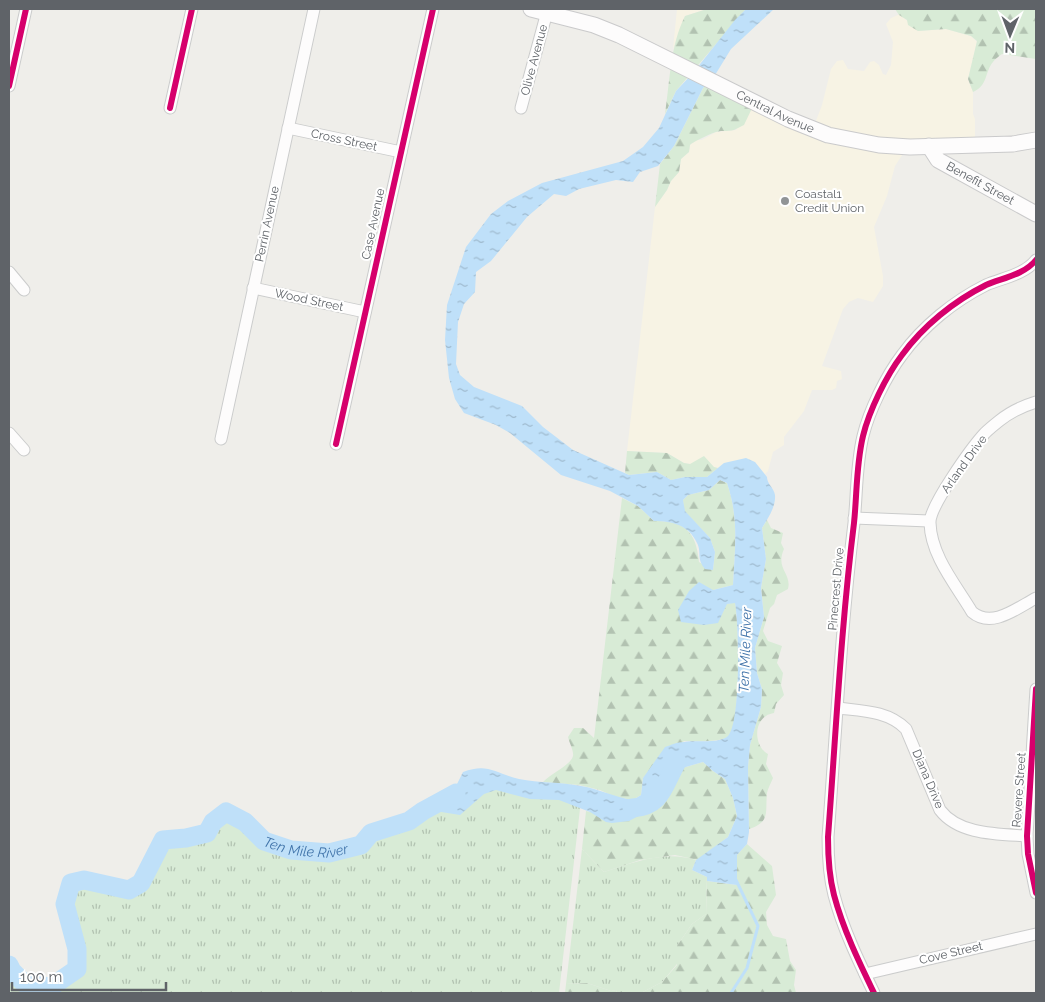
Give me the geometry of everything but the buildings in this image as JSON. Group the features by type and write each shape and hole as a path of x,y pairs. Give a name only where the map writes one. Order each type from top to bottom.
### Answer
{"main road":[{"name":"Central Avenue","path":"531,9 594,25 619,35 788,119 828,135 879,145 1013,144 1036,140"},
{"name":"Benefit Street","path":"929,146 938,160 1036,214"}],"street":[{"path":"9,86 26,9"},
{"path":"170,108 192,9"},
{"name":"Perrin Avenue","path":"221,439 314,9"},
{"name":"Case Avenue","path":"336,444 433,9"},
{"name":"Olive Avenue","path":"521,108 547,12"},
{"name":"Cross Street","path":"288,128 401,152"},
{"name":"Pinecrest Drive","path":"874,993 834,896 828,860 828,837 849,563 863,436 884,383 902,354 925,328 956,302 986,286 1019,272 1033,264 1036,260"},
{"path":"9,272 24,290"},
{"name":"Wood Street","path":"253,288 366,312"},
{"name":"Arland Drive","path":"929,521 936,503 974,446 985,433 1012,412 1036,402"},
{"path":"9,433 24,450"},
{"path":"854,518 929,521 934,548 940,560 972,612 978,617 988,620 998,618 1036,598"},
{"name":"Revere Street","path":"1036,689 1027,836 1028,854 1036,892"},
{"name":"Diana Drive","path":"838,708 877,713 898,721 906,729 910,737 940,810 954,824 979,831 1027,836"},
{"name":"Cove Street","path":"865,974 1036,934"}],"shaded area":[{"path":"677,9 707,9 685,16 673,49"},
{"path":"900,14 918,31 946,29 971,36 977,42 968,79 973,92 975,141 908,146 895,166 887,196 874,227 883,276 883,286 873,302 858,298 849,302 843,309 822,366 841,371 842,379 837,381 836,388 832,390 812,390 804,411 784,437 784,445 773,452 768,471 765,474 755,462 724,463 718,468 684,463 667,453 627,451 655,207 671,181 679,172 681,159 689,152 690,145 696,140 702,140 716,132 736,130 755,102 814,126 822,105 831,69 837,61 843,60 848,69 864,71 870,62 874,61 879,65 883,74 886,75 891,65 893,42 886,24 891,18"}],"green space":[{"path":"707,9 746,9 676,91 665,114 673,51 680,27 685,16"},
{"path":"895,9 1036,9 1036,59 1002,54 990,66 981,86 973,92 968,79 977,41 971,36 946,29 918,31 908,25 907,20 899,15"},
{"path":"712,80 755,102 744,125 734,130 718,131 690,145 689,152 681,159 679,172 671,181 655,207 660,164 674,146 703,88"},
{"path":"627,451 667,453 684,463 690,464 704,456 714,467 718,468 707,477 685,477 671,480 657,472 629,475 625,473"},
{"path":"720,480 727,483 735,521 733,585 713,590 727,604 735,602 738,671 736,712 729,736 714,741 684,741 643,778 641,795 633,800 615,797 600,790 579,785 543,782 564,766 573,756 568,737 574,728 583,728 594,738 622,498 638,506 654,521 674,523 687,530 692,535 695,543 699,562 713,570 715,552 710,538 684,511 683,500 688,495 709,490"},
{"path":"767,520 771,528 783,533 781,543 784,549 781,561 789,584 788,589 777,595 774,604 770,608 763,631 768,641 782,646 777,663 783,673 781,685 784,695 776,704 774,713 762,720 757,730 760,746 768,754 766,764 773,778 767,793 766,816 761,823 749,829 748,767 750,745 761,707 762,689 757,673 755,648 764,617 761,588 766,559 762,528"},
{"path":"703,762 725,779 733,798 737,816 728,837 698,860 675,855 640,860 604,872 582,849 586,811 648,811 668,781 679,769"},
{"path":"471,786 581,800 559,993 9,993 9,965 12,971 25,984 51,987 77,969 77,949 65,904 71,883 84,880 129,890 141,883 163,840 186,838 207,833 213,822 226,812 245,822 264,841 291,850 329,853 361,845 371,833 409,821 446,798"},
{"path":"747,844 772,866 776,895 766,912 767,925 773,936 786,939 790,961 796,970 794,985 796,993 641,993 662,982 677,965 677,946 692,924 706,914 707,881 737,885 737,855"},
{"path":"582,849 604,872 650,858 673,856 696,860 692,870 707,877 706,914 692,924 677,946 677,964 662,982 641,993 617,993 616,990 611,991 587,983 566,984"},
{"path":"587,983 611,991 616,990 617,993 565,993 566,984"}],"water":[{"path":"746,9 774,9 731,49 712,80 703,88 674,146 658,166 640,172 633,182 616,180 579,189 566,196 554,194 527,217 491,261 476,272 475,292 464,304 458,322 456,364 460,375 474,387 522,406 543,427 573,450 629,475 657,472 671,480 685,477 707,477 724,463 746,458 755,462 767,477 775,499 771,512 762,528 766,559 761,588 764,617 755,648 757,673 762,689 761,707 750,745 748,767 749,832 747,844 737,855 737,885 707,881 707,877 692,870 696,860 728,837 737,816 733,798 725,779 703,762 679,769 668,781 648,811 629,821 606,822 590,812 559,800 530,799 496,790 484,794 460,815 435,811 434,805 438,793 456,786 463,772 479,768 492,770 519,779 588,787 633,800 641,795 643,778 665,747 681,742 719,740 728,736 732,727 738,672 735,603 727,604 718,623 704,625 681,622 678,610 689,591 699,582 713,590 733,585 735,521 727,483 720,480 709,490 688,495 683,500 685,511 710,538 715,552 713,570 705,569 700,559 697,543 685,528 673,523 654,521 638,506 610,491 561,475 510,433 496,425 464,413 455,399 449,378 445,340 447,305 466,247 491,214 508,201 542,183 623,161 643,147 659,128 676,91"}],"waterway":[{"name":"Ten Mile River","path":"632,808 642,807 656,799 677,762"},
{"name":"Ten Mile River","path":"9,965 12,971 25,984 51,987 77,969 77,949 65,904 71,883 84,880 129,890 141,883 163,840 186,838 207,833 213,822 226,812 245,822 264,841 291,850 329,853 361,845 371,833 409,821 456,793"},
{"path":"731,993 747,968 758,926 736,880"}],"cycle path":[{"path":"9,86 26,9"},
{"path":"170,108 192,9"},
{"path":"336,444 433,9"},
{"path":"874,993 852,945 838,908 831,881 828,844 842,640 858,469 863,436 869,416 884,383 896,363 919,334 940,315 974,291 1019,273 1036,260"},
{"path":"1036,689 1027,836 1028,854 1036,893"}],"place":[{"name":"Coastal1 Credit Union","path":"785,201"}]}
